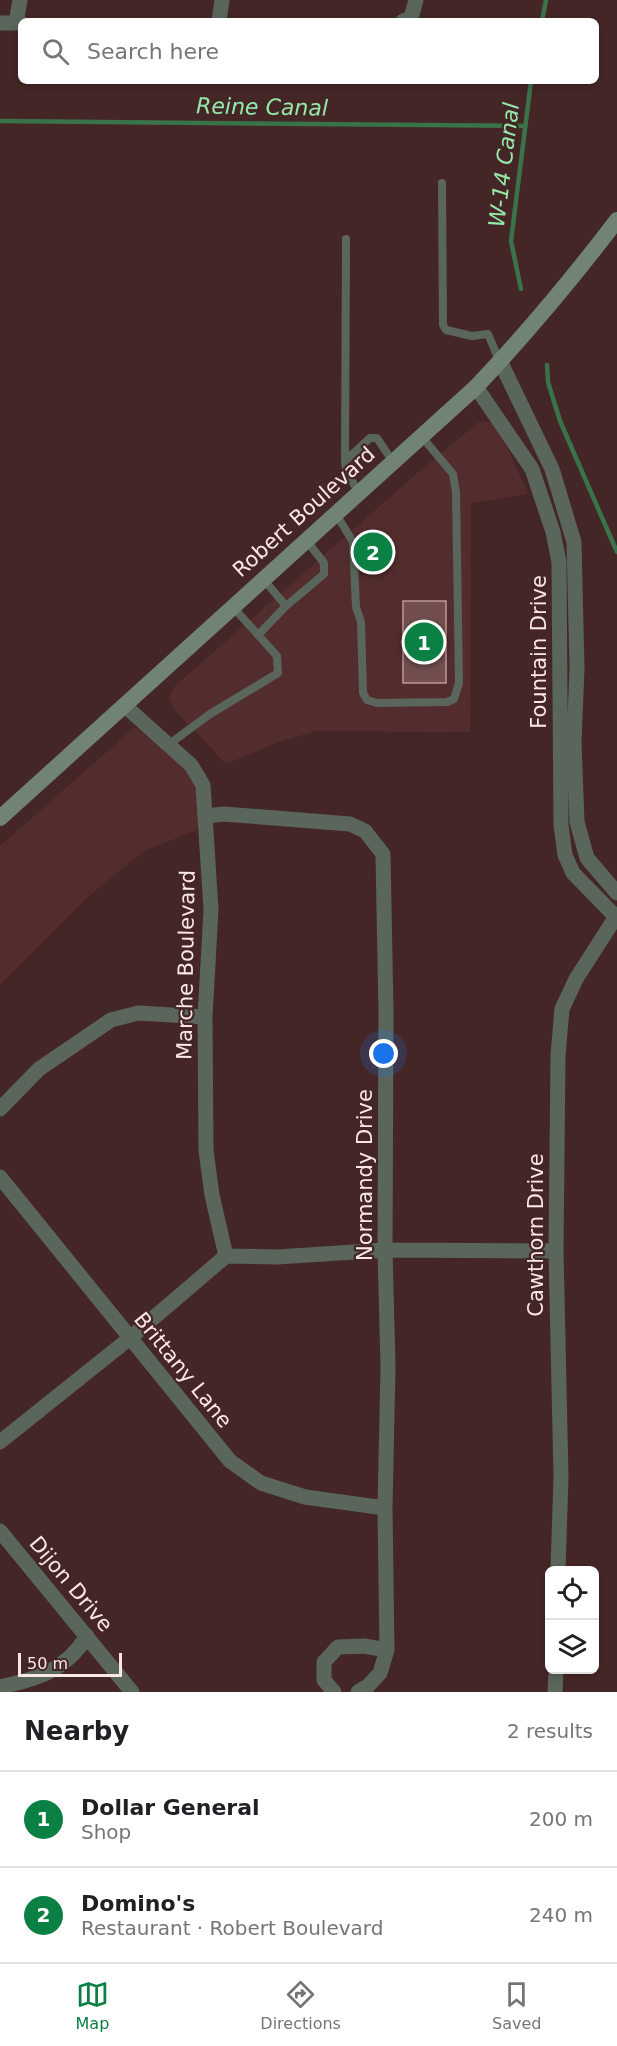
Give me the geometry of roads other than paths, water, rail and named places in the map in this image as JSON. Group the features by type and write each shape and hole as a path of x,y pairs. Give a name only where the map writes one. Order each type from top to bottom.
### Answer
{"main road":[{"name":"Robert Boulevard","path":"0,818 476,387 574,276 617,220"}],"street":[{"path":"19,18 20,0"},
{"path":"219,18 222,0"},
{"path":"411,18 416,0"},
{"path":"0,22 18,23"},
{"name":"Fountain Drive","path":"500,361 552,469 574,542 577,669 561,825 565,855 573,873 616,916"},
{"name":"Fountain Drive","path":"476,387 532,469 553,532 559,562 568,763 577,822 586,858 617,893"},
{"path":"534,475 552,469"},
{"name":"Marche Boulevard","path":"124,705 191,765 203,785 210,910 205,1017 206,1151 212,1195 226,1256"},
{"name":"Normandy Drive","path":"206,816 224,814 350,824 365,831 383,854 386,1013 385,1250 388,1367 385,1508 387,1650 380,1673 368,1686 358,1692"},
{"name":"Cawthorn Drive","path":"558,1566 561,1477 556,1251 558,1055 562,1009 576,979 616,916"},
{"path":"0,1109 39,1069 111,1020 138,1013 205,1017"},
{"name":"Brittany Lane","path":"0,1177 230,1461 261,1484 304,1497 385,1508"},
{"path":"0,1442 130,1338 226,1256 277,1257 385,1250 556,1251"},
{"name":"Dijon Drive","path":"0,1531 132,1692"},
{"path":"0,1687 61,1667 77,1652 87,1636"},
{"path":"334,1692 324,1680 324,1662 338,1647 364,1646 387,1650"},
{"path":"555,1692 556,1674"}],"lane":[{"path":"442,183 443,325 446,330 472,336 488,334 500,361"},
{"path":"346,239 345,460 346,471 359,493"},
{"path":"336,514 353,542 356,607 361,622 363,693 367,700 377,703 447,702 454,699 459,683 456,493 453,474 422,436"},
{"path":"345,460 370,438 377,438 393,462"},
{"path":"258,635 286,606 324,574 324,563 307,540"},
{"path":"264,579 286,606"},
{"path":"168,745 210,714 278,673 277,656 233,607"}],"waterway":[{"name":"W-14 Canal","path":"543,18 546,0"},
{"name":"W-14 Canal","path":"521,289 511,241 531,84"},
{"name":"Reine Canal","path":"0,121 524,126"},
{"name":"W-14 Canal","path":"547,365 548,382 560,421 617,552"}],"place":[{"name":"Domino's","path":"373,552"},
{"name":"Dollar General","path":"424,642"}]}
